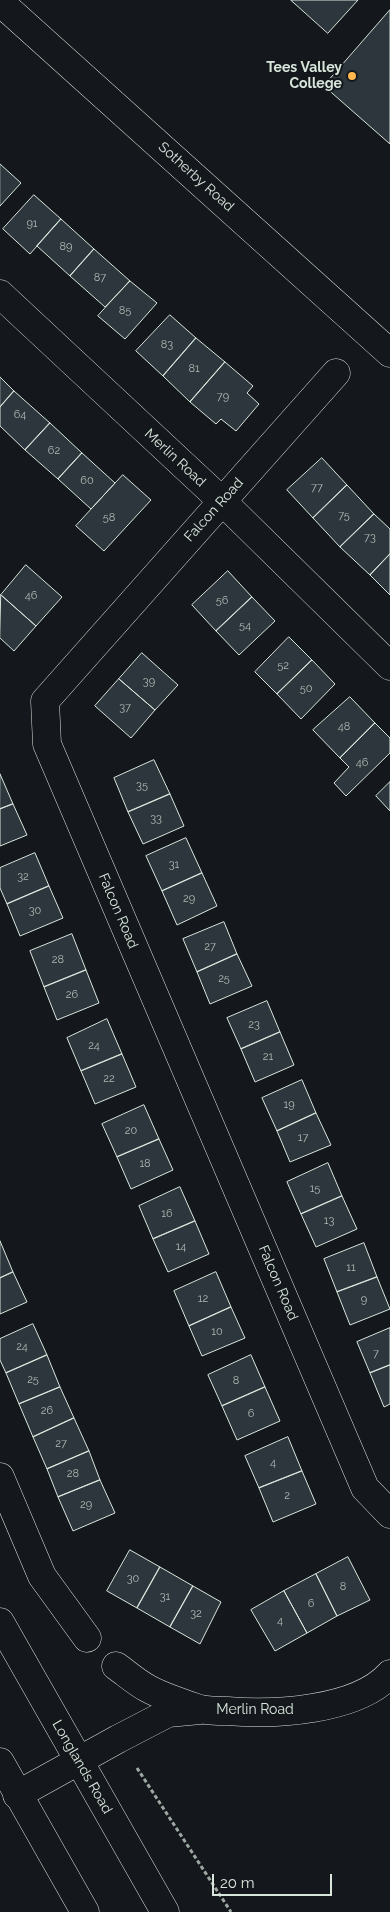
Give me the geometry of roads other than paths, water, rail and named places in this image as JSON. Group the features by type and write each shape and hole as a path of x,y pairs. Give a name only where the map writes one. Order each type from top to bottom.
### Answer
{"street":[{"name":"Sotherby Road","path":"0,2 390,353"},
{"name":"Merlin Road","path":"0,294 222,501 390,666"},
{"name":"Falcon Road","path":"336,373 45,701 47,744 365,1488 390,1514"},
{"path":"0,1477 42,1576 87,1638"},
{"name":"Longlands Road","path":"0,1622 165,1912"},
{"name":"Merlin Road","path":"116,1666 148,1689 202,1709"},
{"name":"Merlin Road","path":"17,1795 78,1760 168,1713 202,1709 279,1712 320,1707 353,1698 384,1681 390,1674"},
{"path":"0,1762 85,1912"}],"place":[{"name":"Tees Valley College","path":"352,76"}]}
